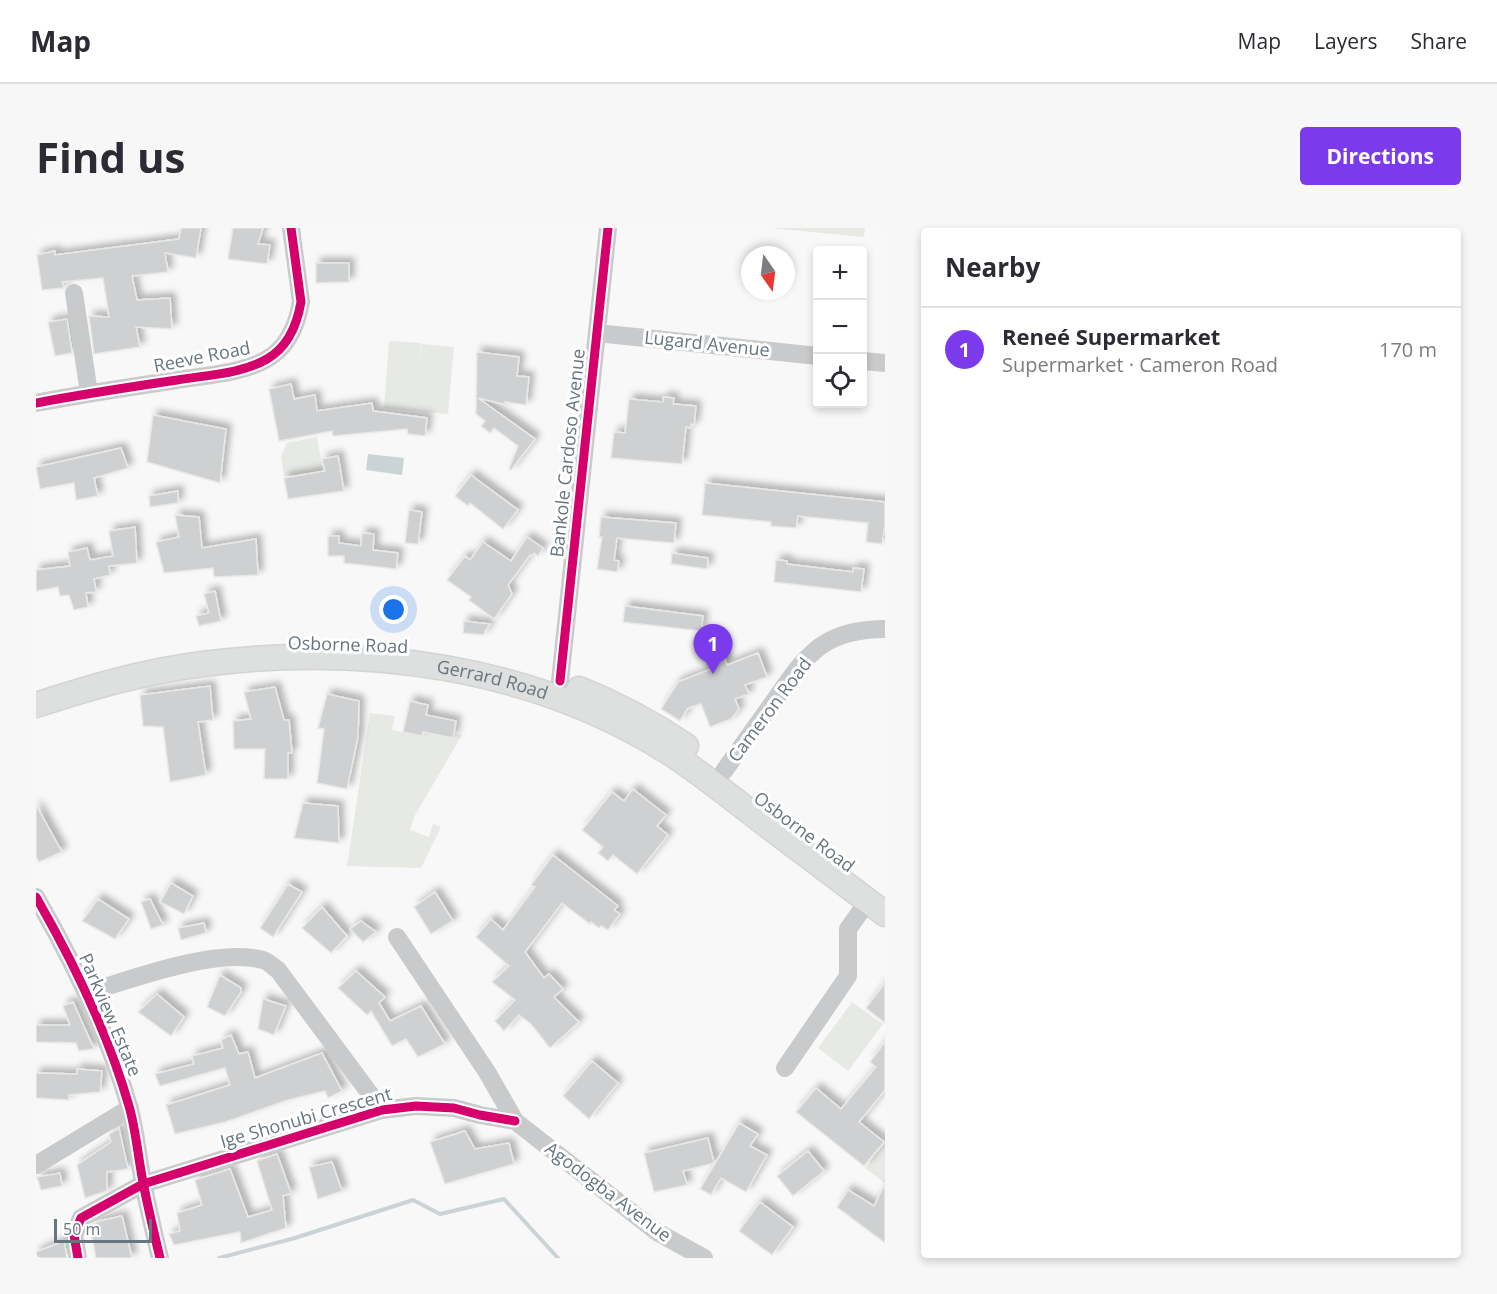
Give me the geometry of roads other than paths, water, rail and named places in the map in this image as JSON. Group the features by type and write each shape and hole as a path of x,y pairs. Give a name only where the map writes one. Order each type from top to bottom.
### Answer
{"main road":[{"name":"Osborne Road","path":"36,689 99,670 156,657 244,645 313,642 392,645 438,650 523,669 606,700 654,724 724,771 879,903"},
{"name":"Gerrard Road","path":"36,705 119,680 162,671 203,664 271,659 371,659 434,667 501,680 563,700 597,714 672,755 879,903"}],"street":[{"name":"Reeve Road","path":"36,403 233,371 266,360 281,349 289,338 301,302 291,228"},
{"name":"Bankole Cardoso Avenue","path":"560,681 608,228"},
{"path":"74,293 89,393"},
{"name":"Lugard Avenue","path":"597,333 813,355"},
{"path":"867,361 885,363"},
{"name":"Cameron Road","path":"724,771 796,671 820,647 858,631 885,629"},
{"name":"Parkview Estate","path":"36,897 86,993 111,1050 130,1108 143,1184 160,1258"},
{"path":"785,1068 848,976 848,929 879,903"},
{"path":"398,937 487,1072 515,1121"},
{"path":"86,993 181,965 224,958 265,960 278,970 382,1110"},
{"name":"Ige Shonubi Crescent","path":"78,1258 74,1235 81,1218 143,1184 382,1110 416,1106 454,1108 480,1116 515,1121"},
{"path":"36,1165 130,1108"},
{"name":"Agodogba Avenue","path":"515,1121 657,1232 704,1258"}],"waterway":[{"path":"219,1258 295,1238 413,1200 440,1214 504,1199 558,1258"}],"place":[{"name":"Reneé Supermarket","path":"713,674"}]}
